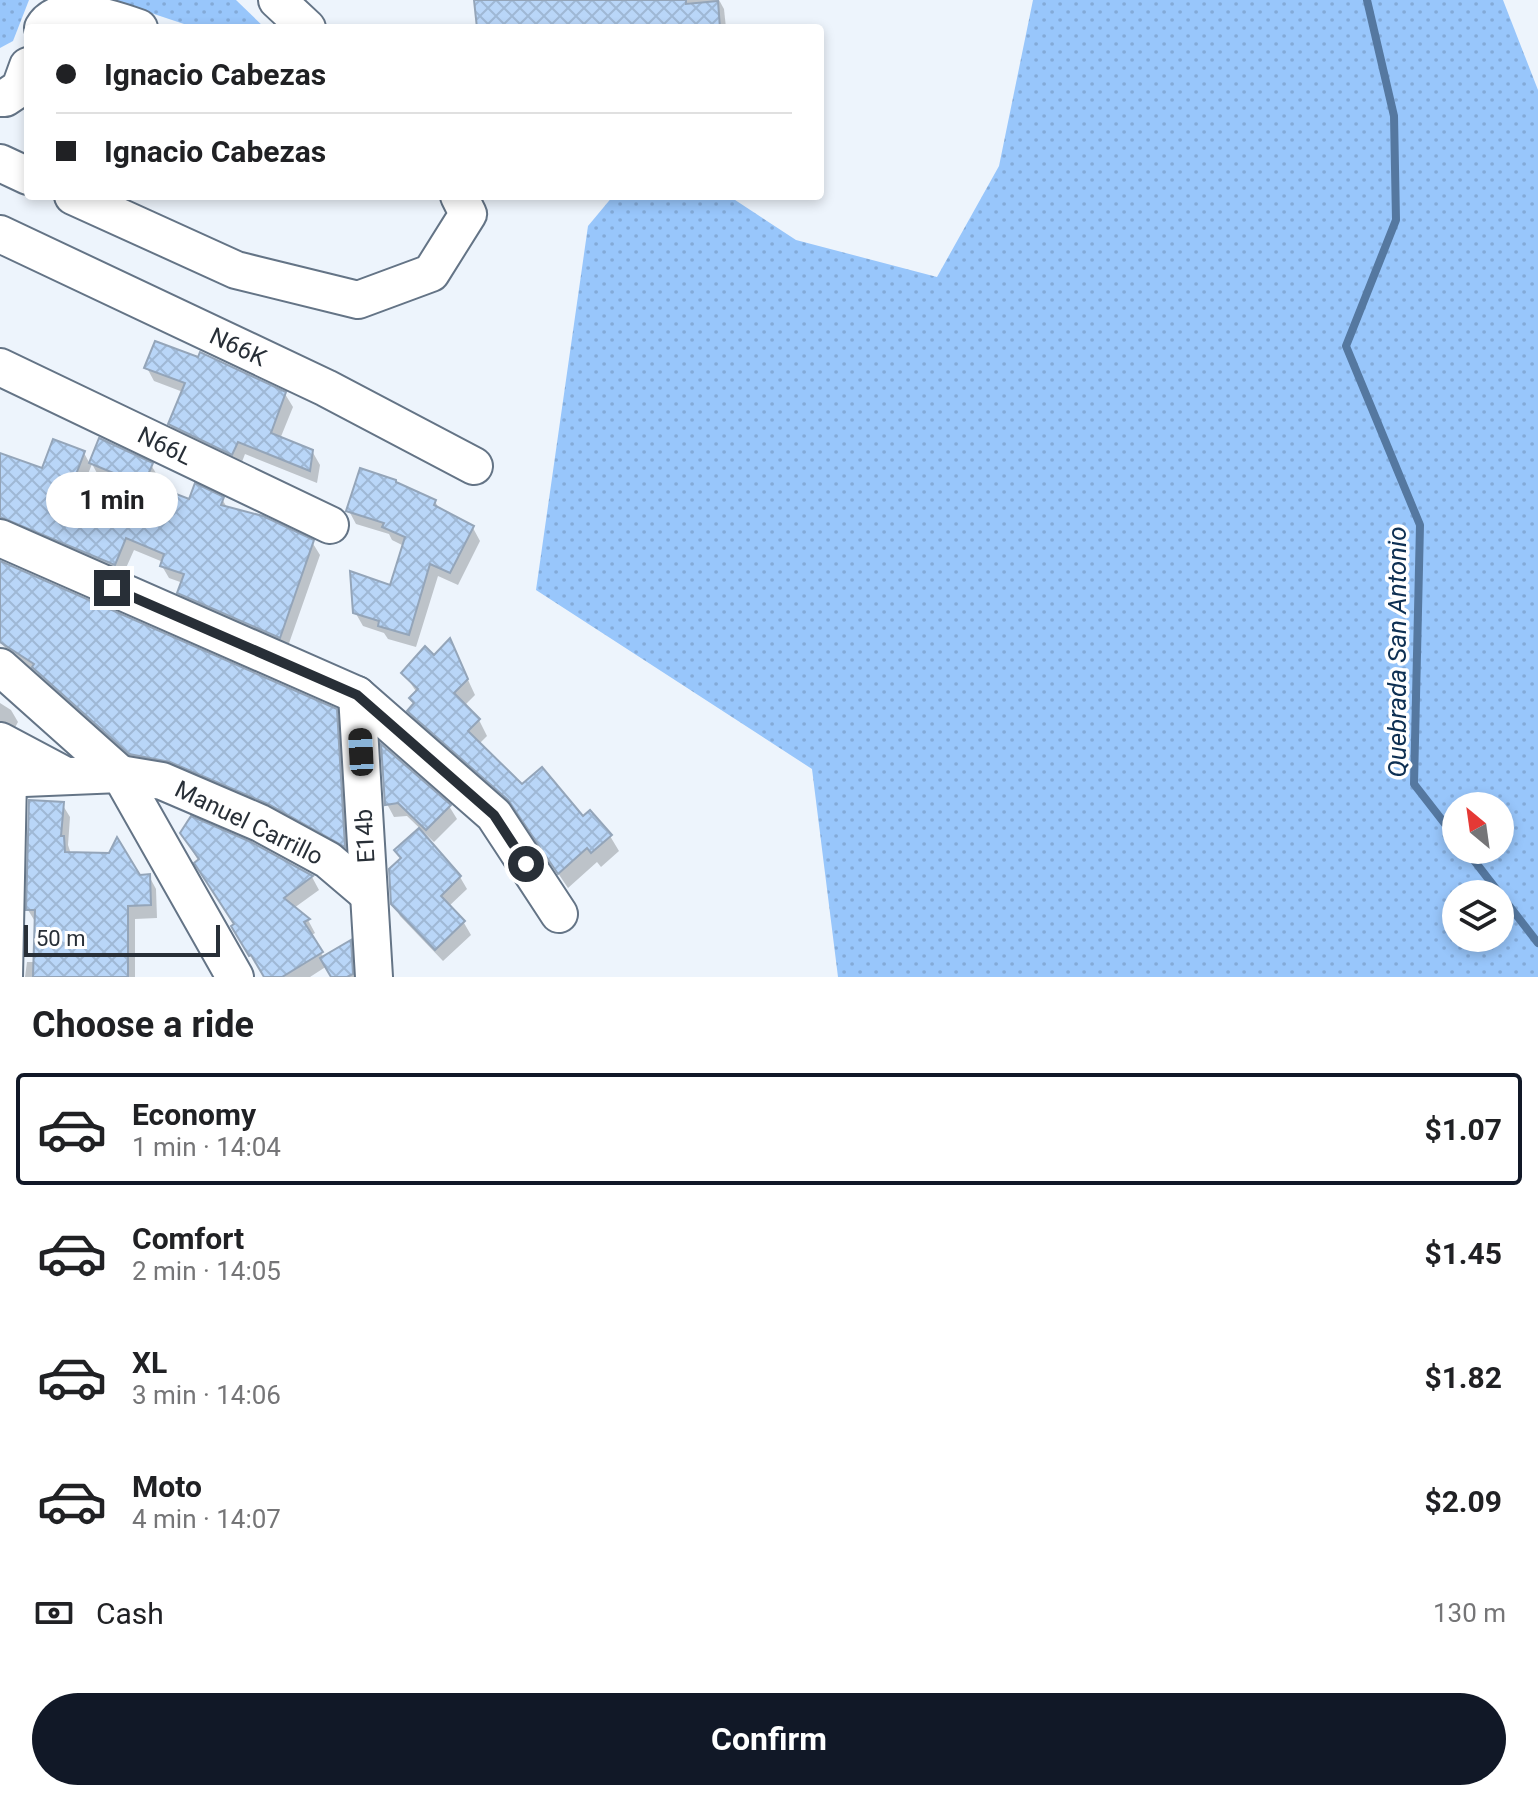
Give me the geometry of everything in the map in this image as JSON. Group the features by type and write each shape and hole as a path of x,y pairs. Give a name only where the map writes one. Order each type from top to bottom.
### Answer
{"street":[{"path":"277,0 303,24"},
{"path":"44,24 61,8 79,7 128,24"},
{"path":"0,98 20,88 24,77"},
{"path":"0,163 24,174"},
{"path":"82,200 236,270 358,300 431,273 468,214 461,200"},
{"name":"N66K","path":"0,234 326,388 474,466"},
{"name":"N66L","path":"0,367 330,525"},
{"path":"0,538 357,695 494,815 559,914"},
{"path":"0,667 120,774 235,977"},
{"name":"E14b","path":"357,695 374,977"},
{"path":"0,741 64,775"},
{"name":"Manuel Carrillo","path":"4,779 120,774 162,781 260,823 328,860 368,894"},
{"path":"4,779 4,977"}],"shaded area":[{"path":"0,0 29,0 13,41 0,48"},
{"path":"112,0 236,0 261,24 184,24"},
{"path":"1033,0 1503,0 1538,90 1538,977 838,977 812,769 536,590 588,226 610,200 735,200 796,240 937,277 999,166"}],"building":[{"path":"474,0 686,0 686,4 718,1 720,24 477,24"},
{"path":"155,341 198,357 200,352 286,392 271,433 313,450 310,471 238,442 232,455 168,424 185,383 144,368"},
{"path":"99,438 153,463 145,482 189,499 195,483 224,497 221,505 263,516 314,540 280,638 177,593 184,574 160,566 164,554 126,538 115,565 0,517 0,453 42,468 53,439 85,451 65,503 102,519 121,476 89,463"},
{"path":"360,468 396,480 436,500 434,505 474,526 450,573 430,564 409,635 378,626 379,621 353,613 350,571 390,585 405,537 382,527 384,523 346,511"},
{"path":"0,561 337,709 345,847 268,804 170,762 129,754 32,667 34,664 0,642"},
{"path":"450,638 468,679 454,693 480,719 468,731 522,784 542,767 583,816 590,810 612,835 591,853 587,848 558,874 508,800 407,711 414,703 409,698 418,689 401,673 425,646 434,655"},
{"path":"381,744 451,805 426,830 398,803 385,805"},
{"path":"29,800 64,802 61,836 64,836 65,852 109,853 117,837 140,875 150,874 151,905 128,906 128,977 33,977 35,910 26,910"},
{"path":"191,816 251,842 313,876 284,898 310,919 304,922 323,952 282,977 264,977 194,863 199,859 180,833"},
{"path":"419,828 461,876 441,896 465,921 435,950 391,904 389,869 401,858 394,850"},
{"path":"351,940 353,974 331,977 320,958"}],"waterway":[{"name":"Quebrada San Antonio","path":"1367,0 1394,116 1396,220 1346,346 1420,525 1414,784 1442,820"},
{"name":"Quebrada San Antonio","path":"1477,864 1489,880"},
{"name":"Quebrada San Antonio","path":"1514,912 1538,943"}],"route":[{"path":"112,588 357,695 494,815 526,864"}]}
